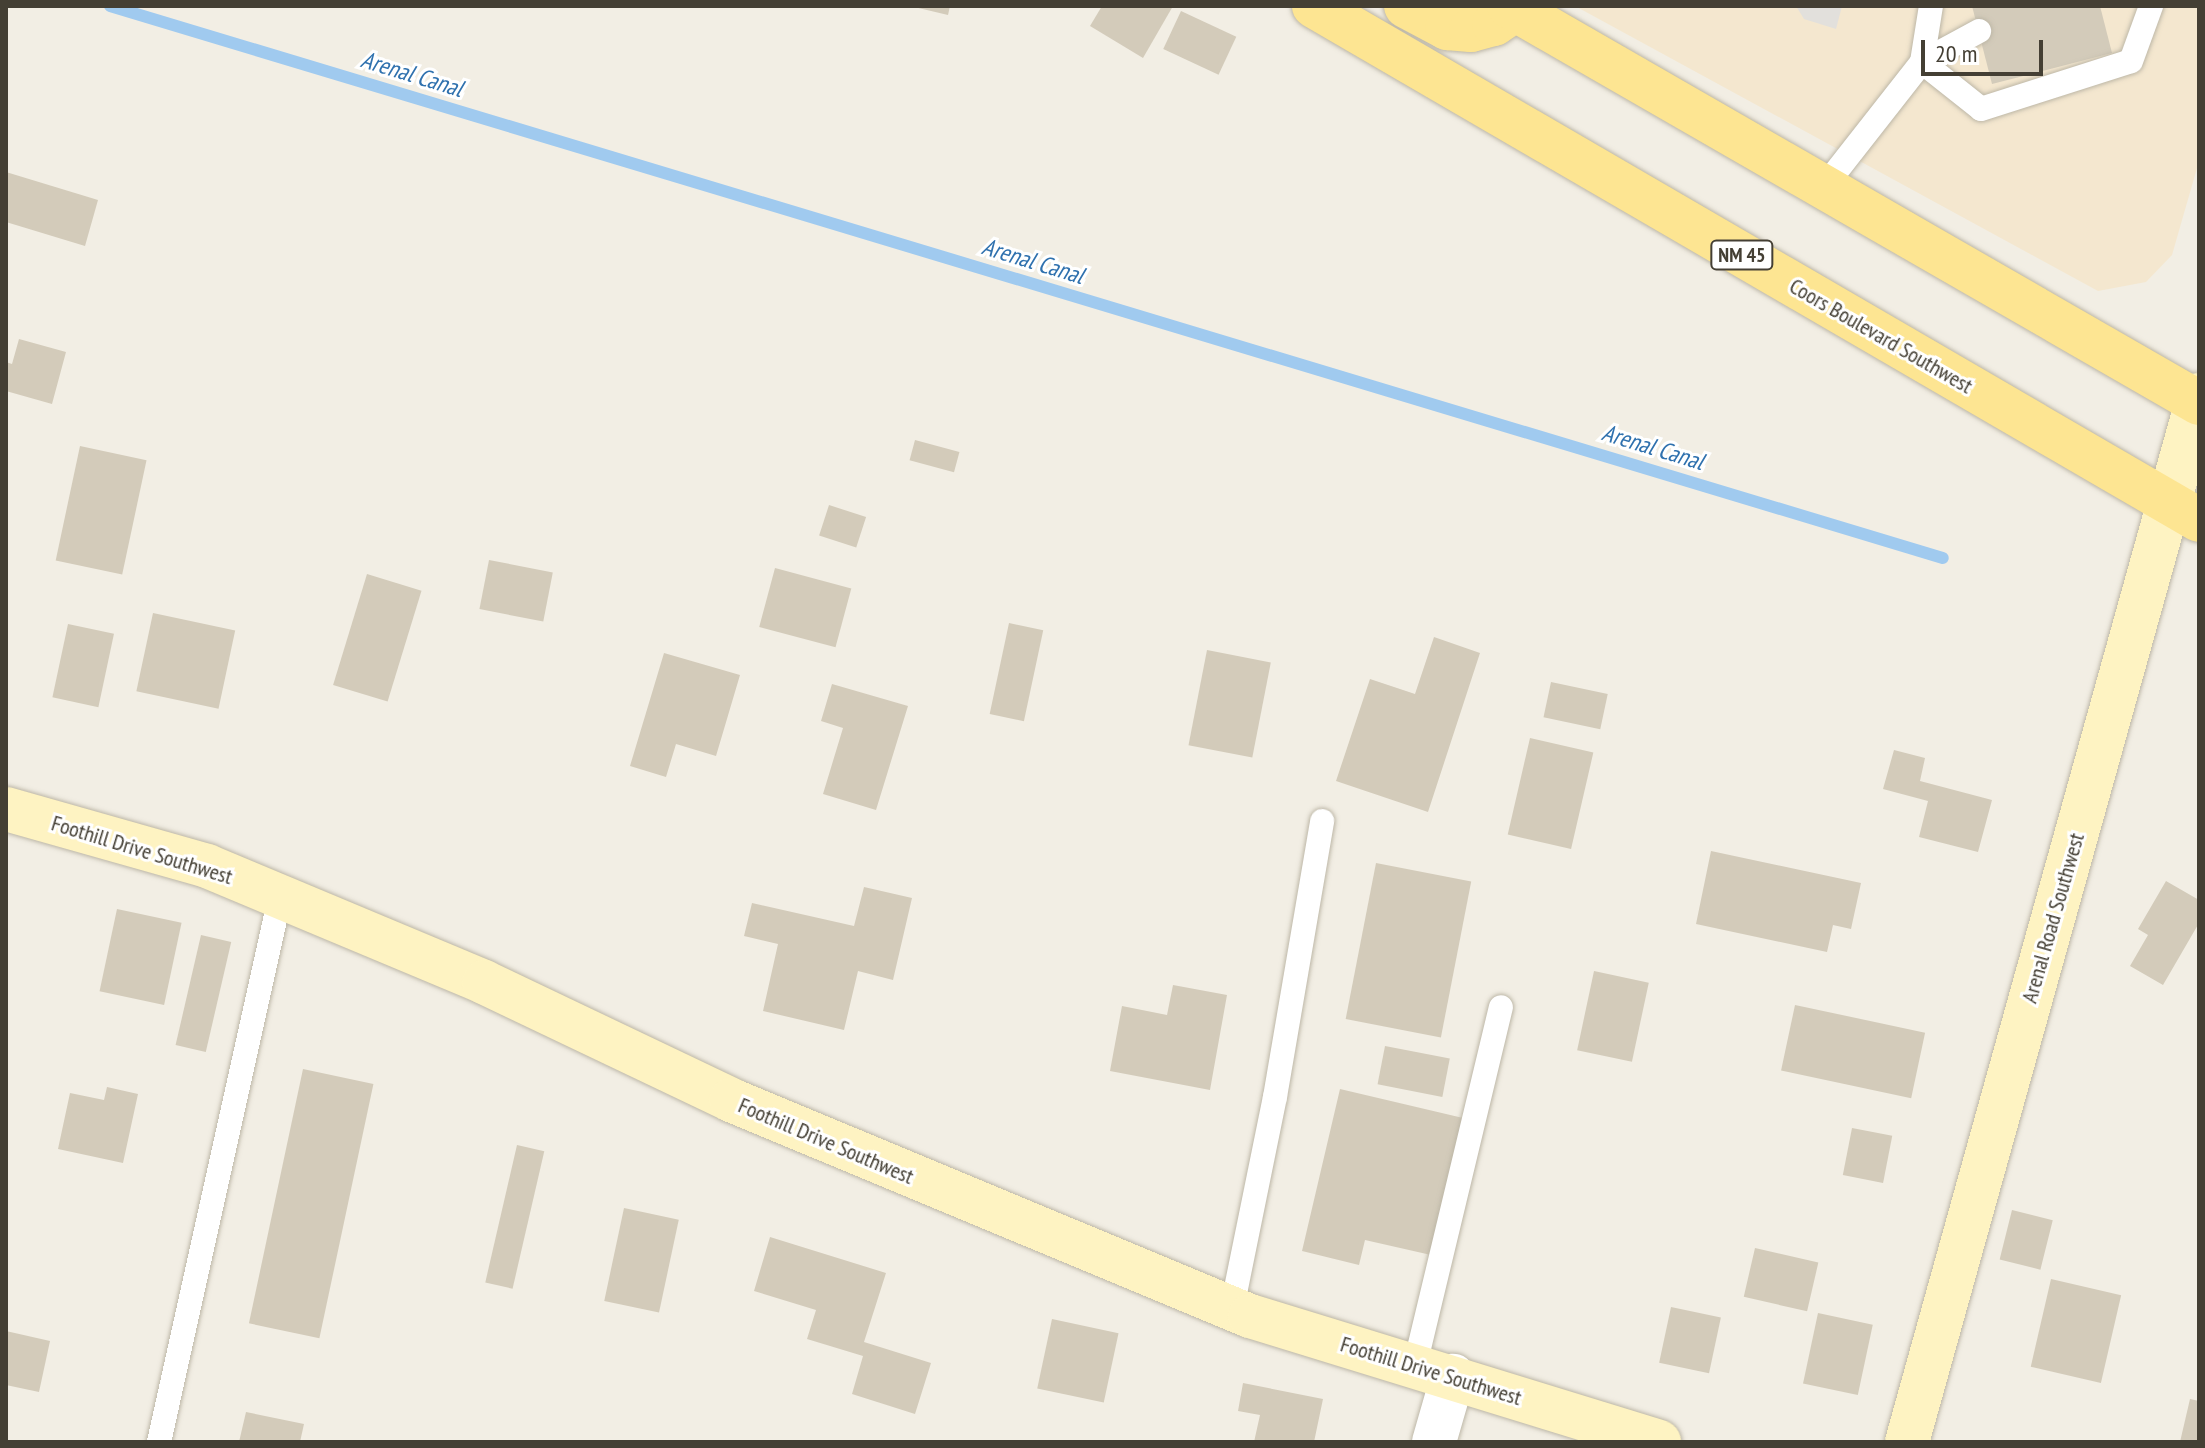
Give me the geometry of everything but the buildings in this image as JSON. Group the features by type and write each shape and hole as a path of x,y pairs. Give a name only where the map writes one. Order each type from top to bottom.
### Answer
{"main road":[{"name":"Coors Boulevard Southwest","path":"1314,6 2184,512"},
{"path":"1406,6 1447,28 1471,30 1533,13 1824,187 2198,400"}],"street":[{"name":"Arenal Road Southwest","path":"1907,1442 2184,512 2198,400"},
{"name":"Foothill Drive Southwest","path":"6,809 207,866 484,982 731,1100 1232,1308 1659,1442"},
{"path":"1434,1370 1434,1442"}],"lane":[{"path":"1922,62 1931,6"},
{"path":"1922,62 1981,109 2131,61 2151,6"},
{"path":"1824,187 1922,62 1979,31"},
{"path":"1232,1308 1275,1097 1322,821"},
{"path":"159,1442 280,897"},
{"path":"1434,1370 1501,1007"}],"shaded area":[{"path":"1575,6 2199,6 2199,161 2172,255 2146,282 2098,291"},
{"path":"1796,6 1842,6 1836,29 1804,19"}],"waterway":[{"name":"Arenal Canal","path":"110,6 1943,558"}]}
